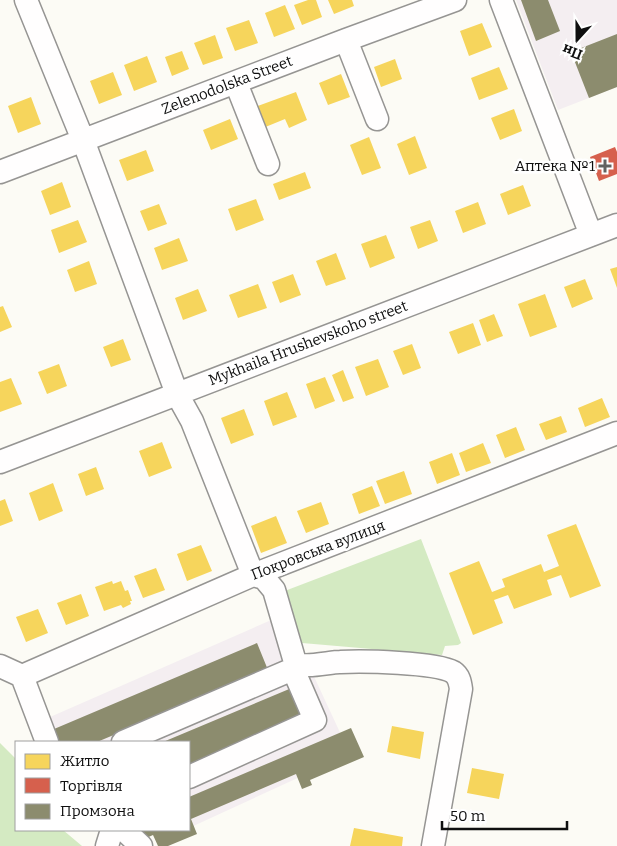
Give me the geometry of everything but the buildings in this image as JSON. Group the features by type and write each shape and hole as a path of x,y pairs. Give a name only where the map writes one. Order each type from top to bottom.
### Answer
{"street":[{"path":"26,0 83,140 177,394 192,421 253,575 264,578 274,590 295,667 315,720 190,776"},
{"name":"Zelenodolska Street","path":"0,172 455,0"},
{"path":"501,0 591,234"},
{"path":"346,40 377,118"},
{"path":"236,82 268,164"},
{"name":"Mykhaila Hrushevskoho street","path":"0,462 617,225"},
{"name":"Покровська вулиця","path":"22,676 253,575 617,433"},
{"path":"125,741 295,667 340,662 425,665 442,668 454,673 459,680 461,689 433,846"},
{"path":"0,666 22,676 47,741"},
{"path":"107,846 112,831"},
{"path":"125,831 141,846"}],"shaded area":[{"path":"516,0 617,0 617,87 558,110"},
{"path":"285,614 350,754 190,828 190,741 52,741 41,721"}],"green space":[{"path":"421,539 461,643 445,646 442,655 302,643 282,592"},
{"path":"0,743 15,758 15,831 64,831 82,846 0,846"}],"place":[{"name":"Аптека №1","path":"605,166"}]}
